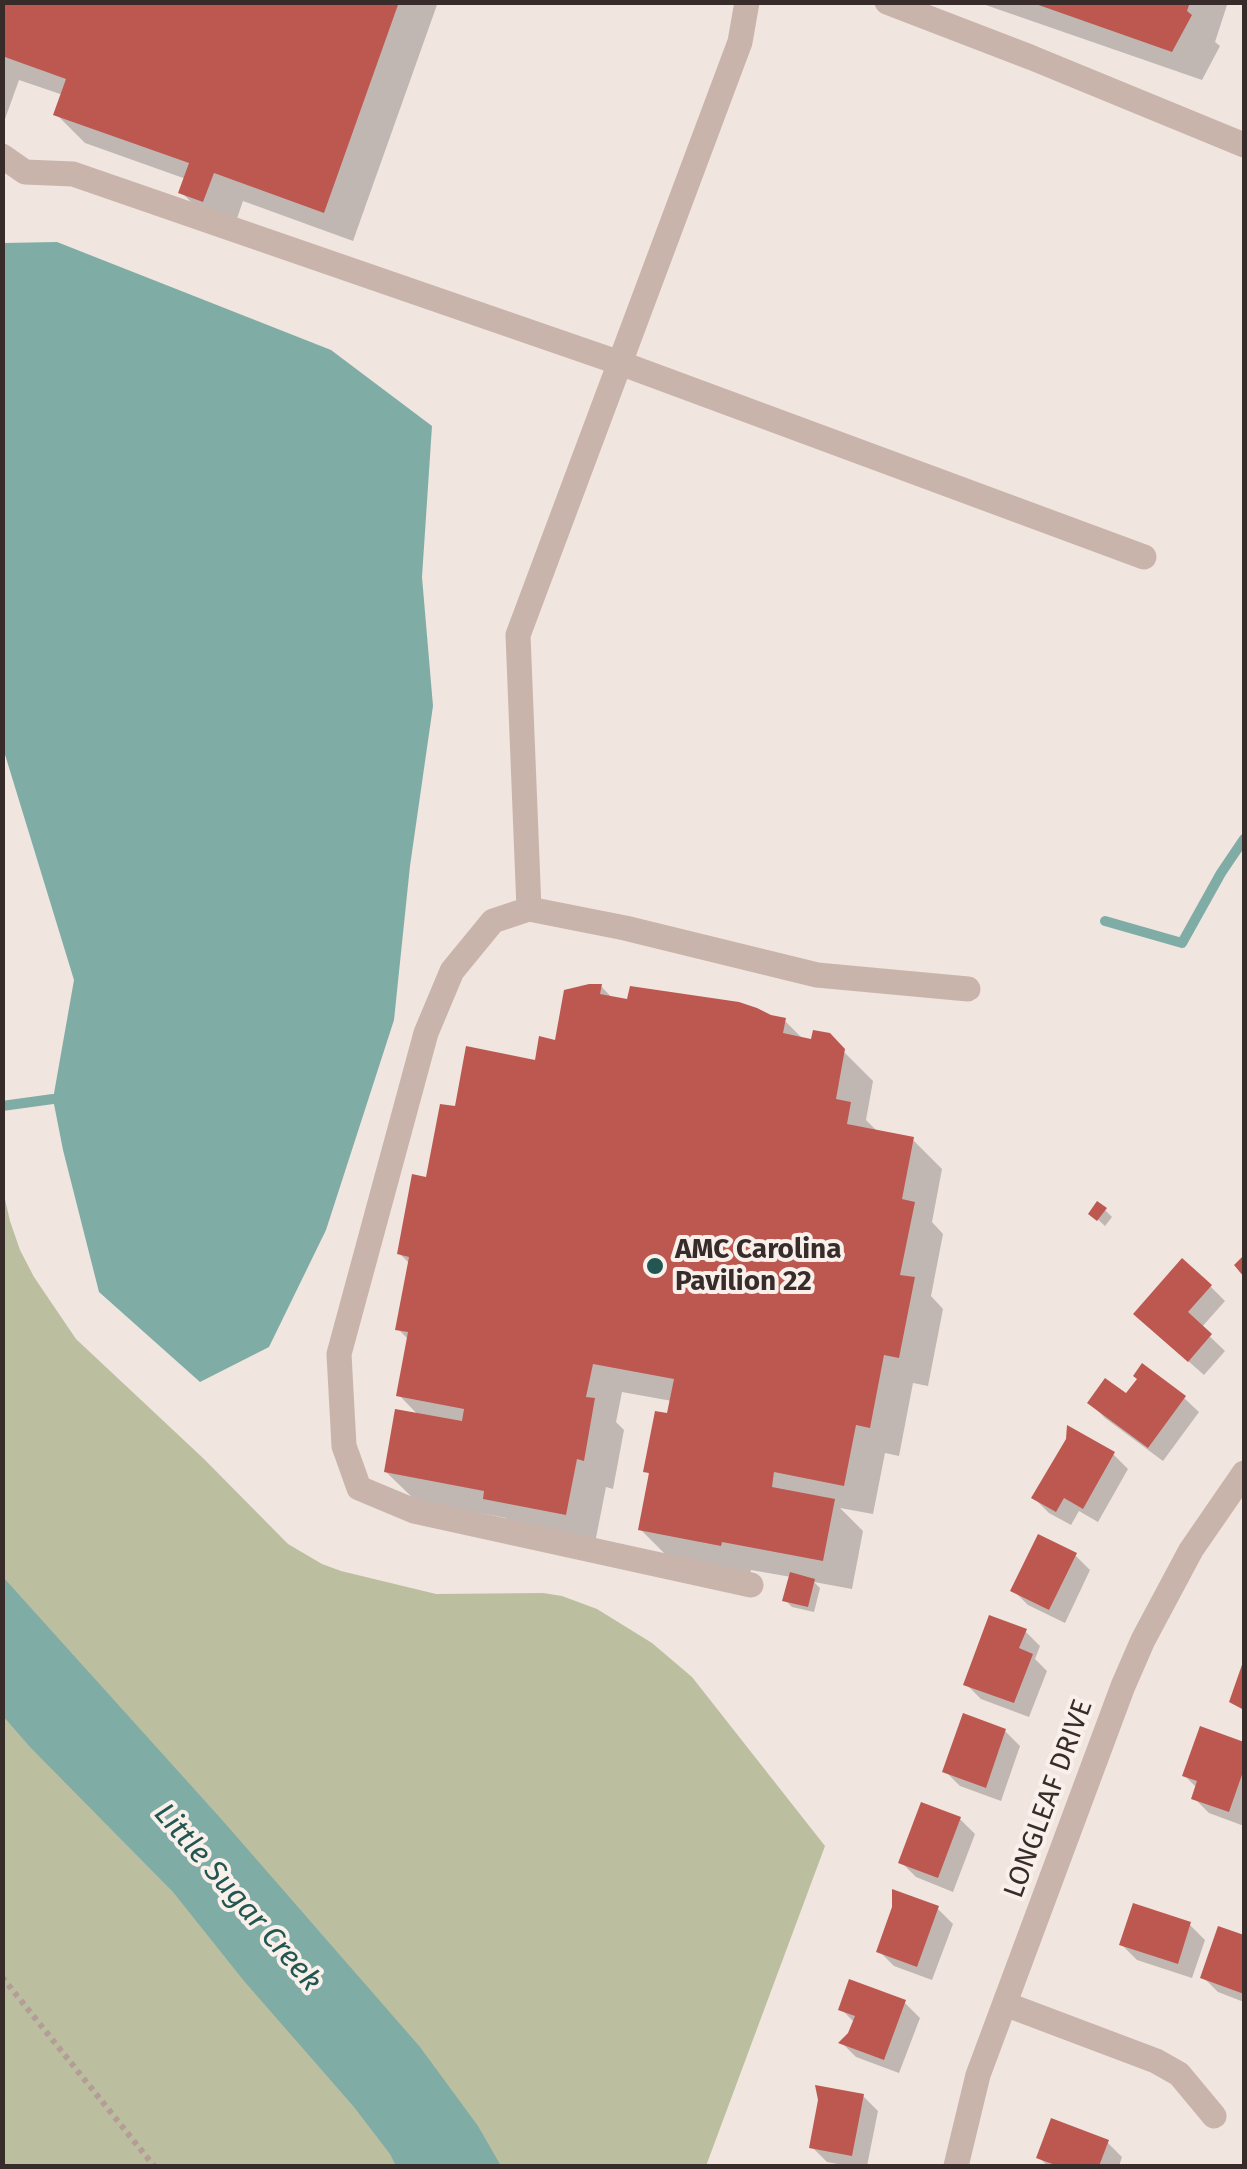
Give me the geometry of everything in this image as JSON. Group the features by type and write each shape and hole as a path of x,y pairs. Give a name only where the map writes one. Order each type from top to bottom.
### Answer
{"street":[{"path":"529,910 518,634 740,42 746,2"},
{"path":"887,2 1244,144"},
{"path":"2,156 26,172 73,174 620,363 1144,557"},
{"path":"751,1585 414,1511 359,1488 344,1446 339,1354 426,1034 452,971 493,921 529,910 625,928 817,975 968,989"},
{"name":"LONGLEAF DRIVE","path":"956,2166 978,2075 1123,1686 1191,1550 1244,1472"},
{"path":"1005,2004 1156,2061 1179,2074 1214,2116"}],"path":[{"path":"2,1977 154,2166"}],"green space":[{"path":"2,1186 20,1250 76,1339 288,1544 341,1571 436,1594 543,1593 597,1609 652,1643 692,1677 825,1846 706,2166 3,2166"}],"water":[{"path":"57,242 331,350 432,426 422,577 433,706 410,866 394,1020 326,1230 269,1347 200,1382 99,1292 53,1099 74,980 3,748 3,243"},
{"name":"Little Sugar Creek","path":"3,1577 420,2047 478,2126 501,2166 396,2166 354,2107 244,1981 173,1892 3,1716"}],"building":[{"path":"2,2 399,2 324,213 214,173 203,202 178,193 189,163 53,115 66,79 2,56"},
{"path":"1030,2 1190,2 1187,11 1192,15 1172,52"},
{"name":"AMC Carolina Pavilion 22","path":"602,984 600,994 627,999 630,986 739,1002 786,1018 783,1033 811,1039 813,1030 830,1033 845,1049 836,1099 851,1102 847,1124 914,1137 902,1199 915,1202 900,1275 915,1277 899,1358 884,1355 870,1428 856,1425 844,1486 774,1472 772,1487 835,1499 823,1561 638,1530 649,1473 643,1472 655,1411 667,1413 674,1379 593,1364 586,1397 595,1398 584,1461 577,1459 566,1515 483,1499 484,1491 384,1472 395,1409 462,1421 464,1409 396,1396 408,1332 395,1330 409,1257 397,1254 412,1174 426,1177 440,1104 455,1106 466,1046 535,1060 539,1036 555,1040 564,990"},
{"path":"1097,1201 1107,1208 1097,1221 1088,1214"},
{"path":"1244,1255 1244,1277 1234,1265"},
{"path":"1182,1258 1212,1285 1188,1312 1212,1334 1188,1362 1133,1314"},
{"path":"1142,1363 1186,1396 1148,1448 1087,1403 1105,1378 1126,1393 1137,1379 1133,1376"},
{"path":"1067,1425 1115,1452 1083,1509 1064,1498 1056,1512 1031,1498 1066,1439"},
{"path":"1038,1534 1077,1553 1049,1610 1010,1591"},
{"path":"790,1572 815,1579 808,1607 782,1601"},
{"path":"989,1615 1027,1629 1019,1648 1033,1654 1014,1703 963,1685"},
{"path":"1244,1659 1244,1710 1229,1702"},
{"path":"963,1713 1006,1729 986,1788 942,1772"},
{"path":"1200,1726 1244,1742 1244,1769 1229,1812 1191,1799 1197,1781 1182,1776"},
{"path":"921,1802 961,1817 938,1878 898,1863"},
{"path":"892,1889 939,1906 917,1967 876,1952 892,1907"},
{"path":"1133,1903 1191,1922 1178,1964 1119,1945"},
{"path":"1218,1926 1244,1935 1244,1994 1200,1978"},
{"path":"849,1979 906,2000 884,2060 838,2043 848,2033 855,2016 838,2010"},
{"path":"815,2085 864,2094 852,2156 809,2148 818,2100"},
{"path":"1051,2118 1109,2140 1099,2166 1058,2166 1036,2158"}],"waterway":[{"path":"1105,921 1182,943 1244,839"},
{"path":"2,1106 53,1099"}],"place":[{"name":"AMC Carolina Pavilion 22","path":"655,1266"}]}
